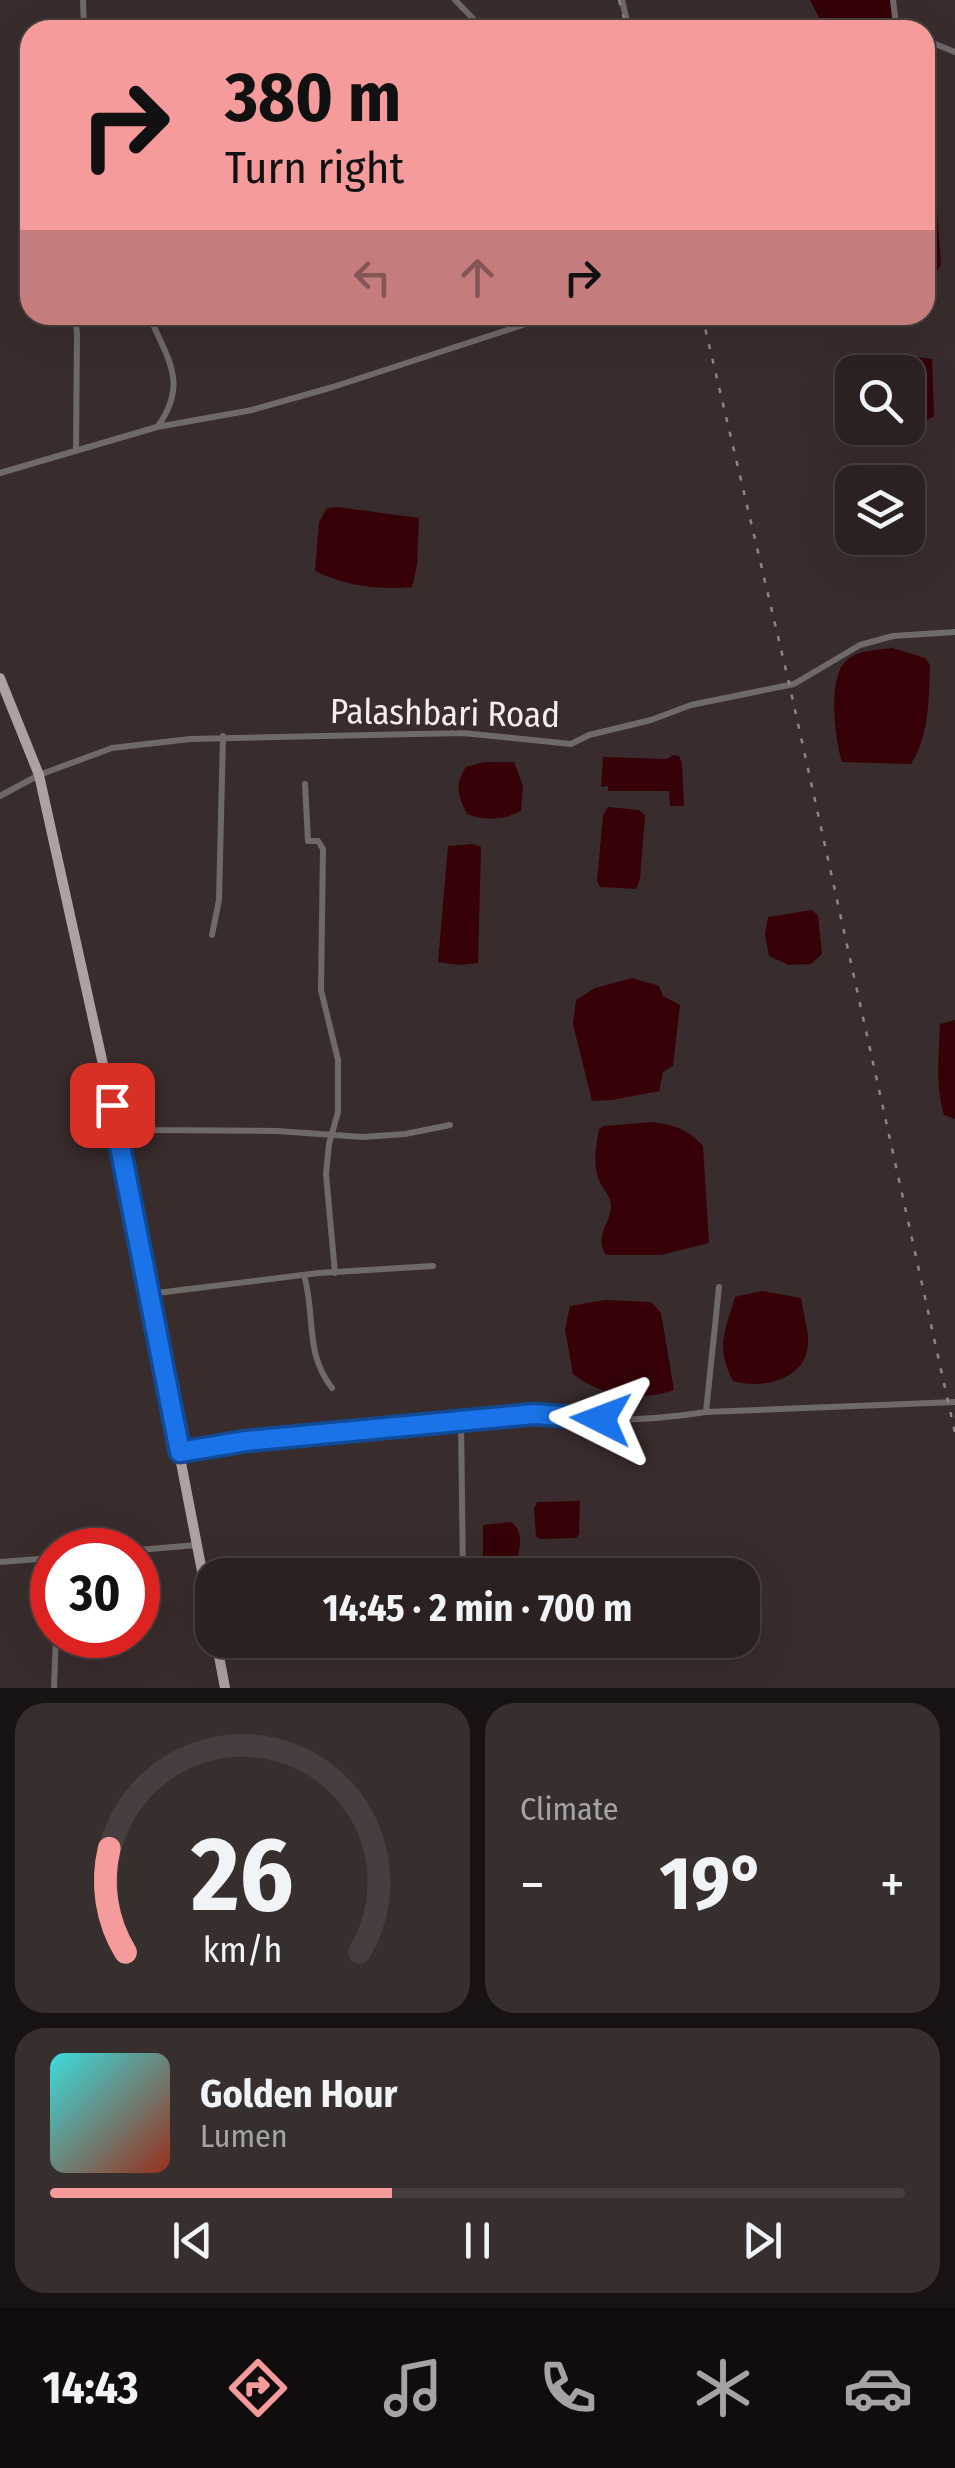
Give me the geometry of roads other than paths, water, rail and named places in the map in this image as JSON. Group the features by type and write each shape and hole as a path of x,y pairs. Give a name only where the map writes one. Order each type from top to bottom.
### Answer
{"main road":[{"path":"0,678 39,775 116,1126 201,1558"},
{"path":"219,1658 225,1688"}],"street":[{"path":"455,0 474,20"},
{"path":"75,325 76,451"},
{"path":"153,325 176,392 158,427"},
{"path":"0,473 158,427 252,410 334,387 523,325"},
{"name":"Palashbari Road","path":"0,796 39,775 112,748 223,736 464,733 570,744 588,735 691,706 794,684 860,645 893,636 955,632"},
{"path":"212,935 219,900 223,736"},
{"path":"305,784 308,841 318,841 324,849 322,990 338,1060 338,1112 326,1174 335,1272"},
{"path":"116,1126 384,1136 450,1124"},
{"path":"149,1294 304,1275 432,1266"},
{"path":"304,1275 312,1309 314,1359 332,1388"},
{"path":"706,1412 719,1288"},
{"path":"180,1452 246,1441 534,1414 569,1419 667,1418 706,1412 955,1402"},
{"path":"460,1422 463,1558"},
{"path":"160,1548 198,1545"},
{"path":"0,1562 30,1560"},
{"path":"54,1688 55,1658"}],"railway":[{"path":"619,0 624,20"},
{"path":"704,325 789,683 955,1433"}]}
